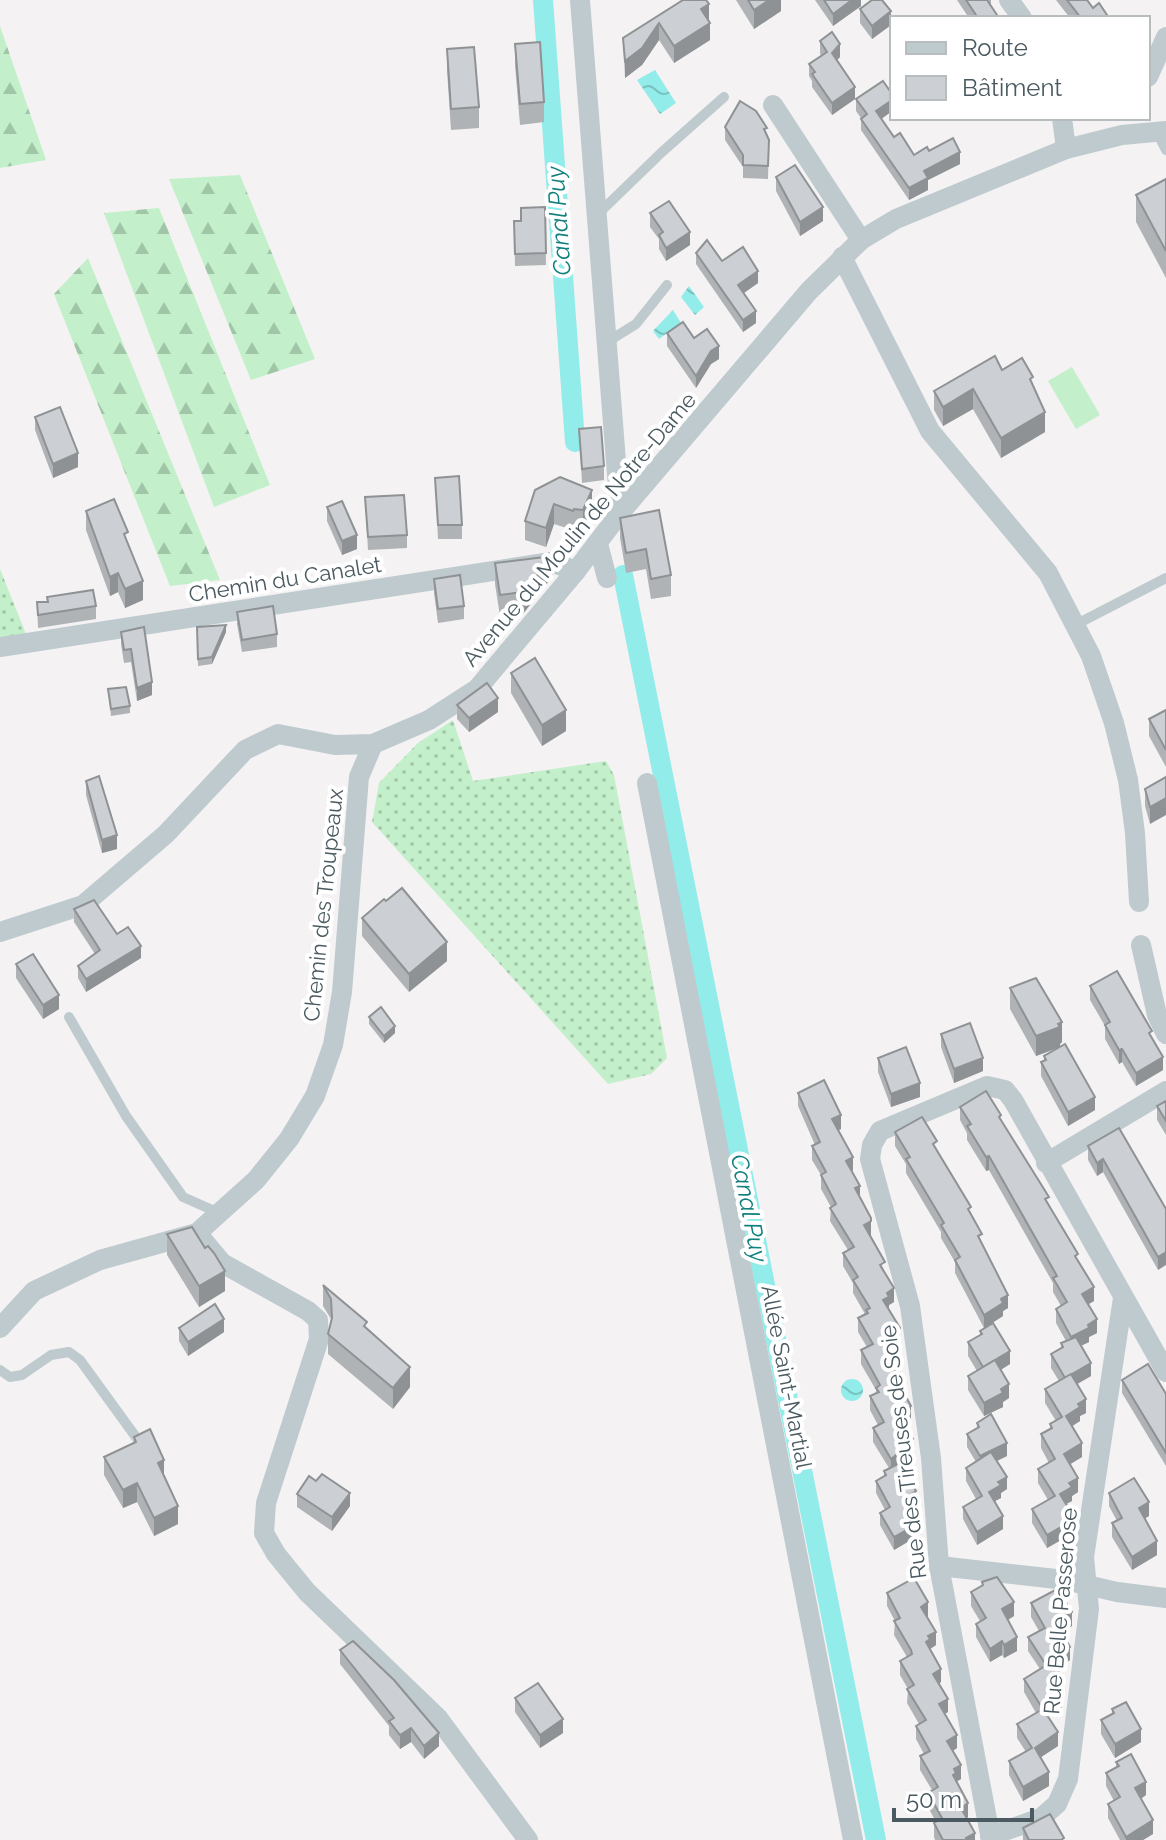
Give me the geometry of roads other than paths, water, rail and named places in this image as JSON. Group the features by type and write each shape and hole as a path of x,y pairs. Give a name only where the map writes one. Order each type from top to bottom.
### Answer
{"street":[{"path":"580,0 620,513"},
{"path":"1150,73 1166,37"},
{"path":"773,105 861,240"},
{"path":"1062,120 1066,149"},
{"name":"Avenue du Moulin de Notre-Dame","path":"0,932 83,905 166,834 245,750 278,734 335,745 373,744 429,720 477,689 598,544 620,513 809,291 861,240 896,219 1125,126 1161,131"},
{"path":"842,257 930,431 1048,573 1096,669 1128,780 1139,902"},
{"path":"598,544 607,578"},
{"name":"Chemin du Canalet","path":"0,647 551,562 576,571"},
{"name":"Chemin des Troupeaux","path":"0,1328 34,1291 100,1260 197,1233 256,1180 289,1139 315,1096 328,1058 342,992 359,777 373,744"},
{"name":"Allée Saint-Martial","path":"647,783 853,1840"},
{"path":"1141,945 1157,1015 1166,1034"},
{"name":"Rue des Tireuses de Soie","path":"990,1838 939,1566 931,1458 910,1306 870,1159 872,1145 880,1131 987,1086 1005,1090 1013,1100 1046,1163"},
{"path":"1166,1091 1046,1163 1166,1372"},
{"path":"197,1233 222,1263 308,1311 318,1320 319,1339 266,1503 264,1533 307,1592 438,1718 528,1840"},
{"name":"Rue Belle Passerose","path":"990,1838 1041,1818 1057,1804 1068,1779 1089,1609 1084,1557 1123,1298"},
{"path":"939,1566 1065,1580 1117,1592 1166,1598"}],"lane":[{"path":"598,214 724,97"},
{"path":"1161,131 1166,150"},
{"path":"607,342 636,324 667,285"},
{"path":"1075,625 1166,578"},
{"path":"69,1017 126,1116 183,1197 219,1213"},
{"path":"0,1370 10,1377 22,1375 51,1355 69,1352 80,1360 138,1440"}],"water":[{"path":"655,70 676,103 660,114 637,80"},
{"path":"689,286 704,307 695,315 681,297"},
{"path":"673,310 681,323 659,339 653,331"},
{"path":"852,1379 860,1382 863,1390 860,1398 852,1401 844,1398 841,1390 844,1382"}],"waterway":[{"name":"Canal Puy","path":"543,0 575,442"},
{"name":"Canal Puy","path":"623,575 876,1840"}]}
